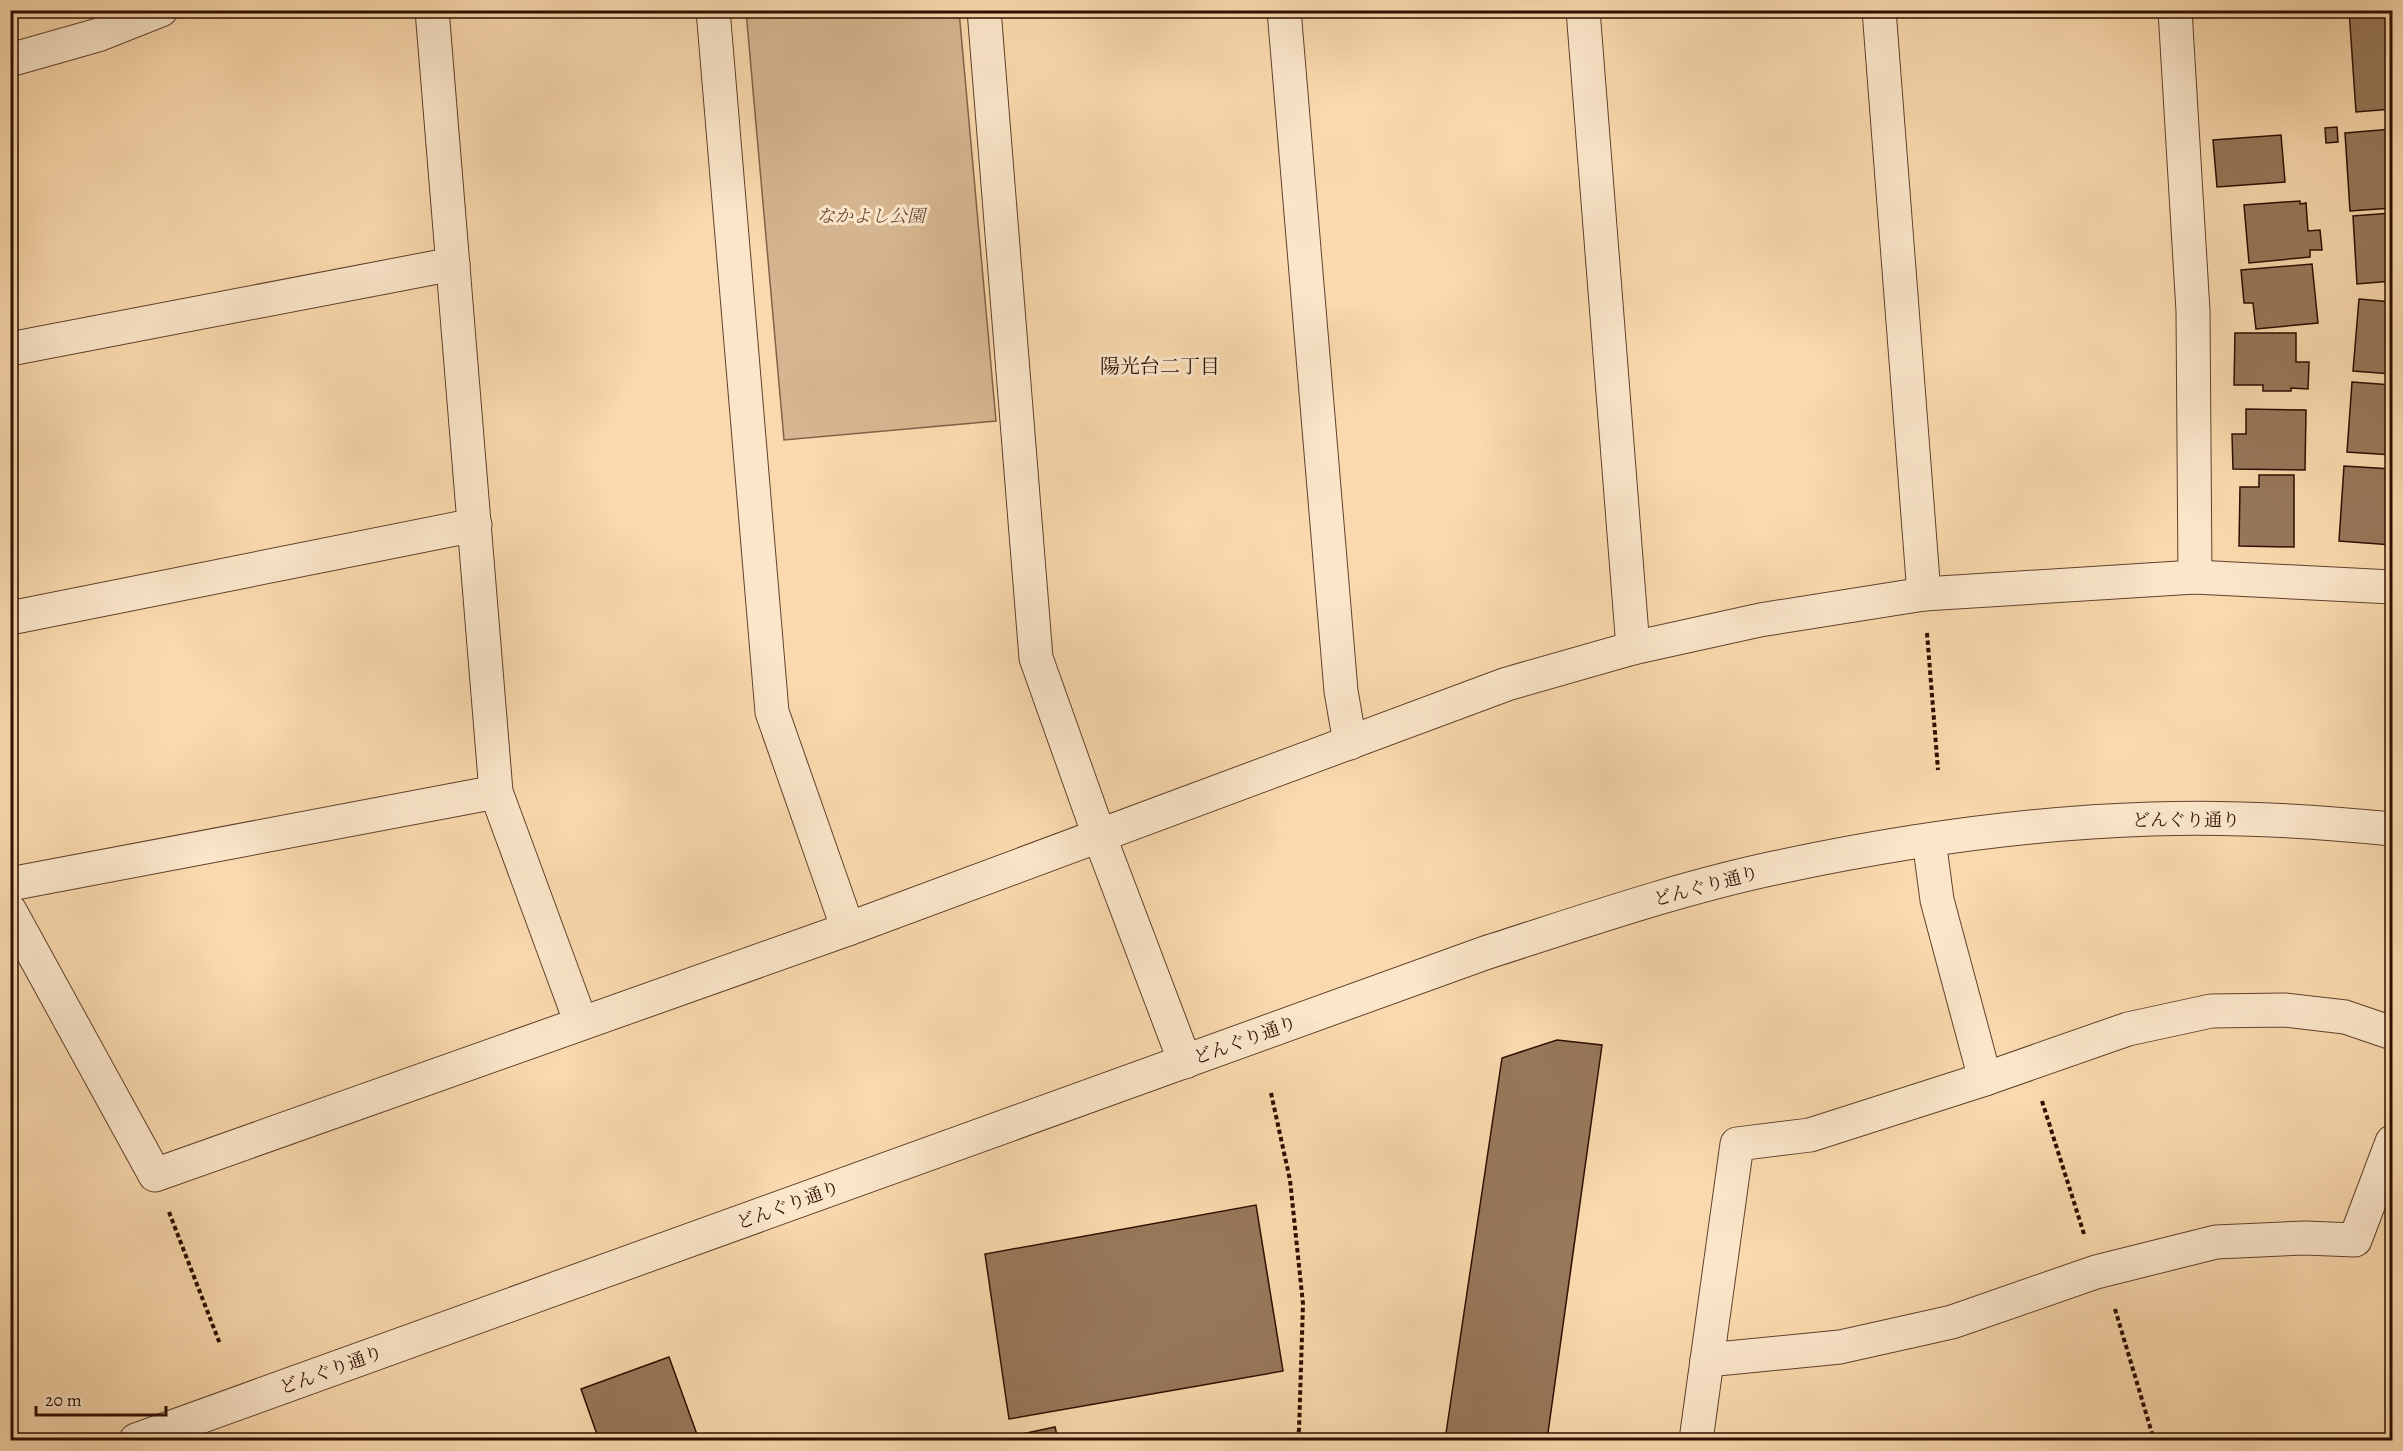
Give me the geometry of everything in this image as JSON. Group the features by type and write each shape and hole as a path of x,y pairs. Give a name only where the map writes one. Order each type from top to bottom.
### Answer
{"street":[{"path":"10,60 98,35 161,10"},
{"path":"432,10 496,792 581,1023"},
{"path":"713,10 771,712 848,929"},
{"path":"984,10 1036,658 1099,836 1185,1062"},
{"path":"1284,10 1341,692 1350,743"},
{"path":"1583,10 1633,648"},
{"path":"1880,10 1924,594"},
{"path":"2175,10 2193,311 2195,577"},
{"path":"10,349 453,264"},
{"path":"10,618 475,525"},
{"path":"10,911 155,1175 848,929 1507,684 1633,648 1760,620 1924,594 2195,577 2392,587"},
{"path":"10,884 496,792"},
{"name":"どんぐり通り","path":"136,1440 1485,953 1642,903 1778,868 1929,840 2056,824 2153,819 2317,822 2392,829"},
{"path":"1929,840 1937,900 1985,1079"},
{"path":"1696,1440 1737,1144 1810,1135 1985,1079 2128,1029 2211,1011 2284,1010 2345,1017 2392,1033"},
{"path":"1707,1360 1840,1347 1952,1322 2100,1271 2216,1242 2305,1238 2355,1240 2392,1142"}],"path":[{"path":"1924,594 1938,770"},
{"path":"2031,1063 2154,1440"},
{"path":"1271,1093 1290,1180 1303,1304 1299,1430 1296,1440"},
{"path":"155,1175 220,1344"}],"green space":[{"name":"なかよし公園","path":"746,11 959,11 996,421 784,440"}],"building":[{"path":"2349,10 2392,10 2392,109 2356,112"},
{"path":"2337,127 2338,142 2326,143 2325,128"},
{"path":"2392,129 2392,208 2350,211 2345,133"},
{"path":"2281,135 2285,182 2217,187 2213,140"},
{"path":"2300,201 2300,204 2306,203 2308,231 2320,230 2322,250 2310,250 2310,257 2249,263 2244,205"},
{"path":"2392,213 2392,281 2357,284 2353,216"},
{"path":"2312,264 2318,323 2256,329 2253,303 2244,303 2241,270"},
{"path":"2359,299 2392,302 2392,374 2353,371"},
{"path":"2235,333 2296,333 2296,362 2309,362 2308,389 2263,391 2263,385 2234,385"},
{"path":"2352,382 2392,385 2392,455 2347,452"},
{"path":"2246,409 2306,410 2305,470 2233,469 2232,434 2246,434"},
{"path":"2344,466 2392,469 2392,545 2339,541"},
{"path":"2259,475 2294,475 2294,547 2239,546 2240,487 2259,487"},
{"path":"1557,1040 1602,1045 1547,1440 1445,1440 1502,1058"},
{"path":"1256,1205 1283,1371 1009,1419 985,1254"},
{"path":"669,1357 699,1440 599,1440 581,1389"},
{"path":"1055,1427 1058,1440 993,1440"}],"district":[{"name":"陽光台二丁目","path":"1160,366"}]}
